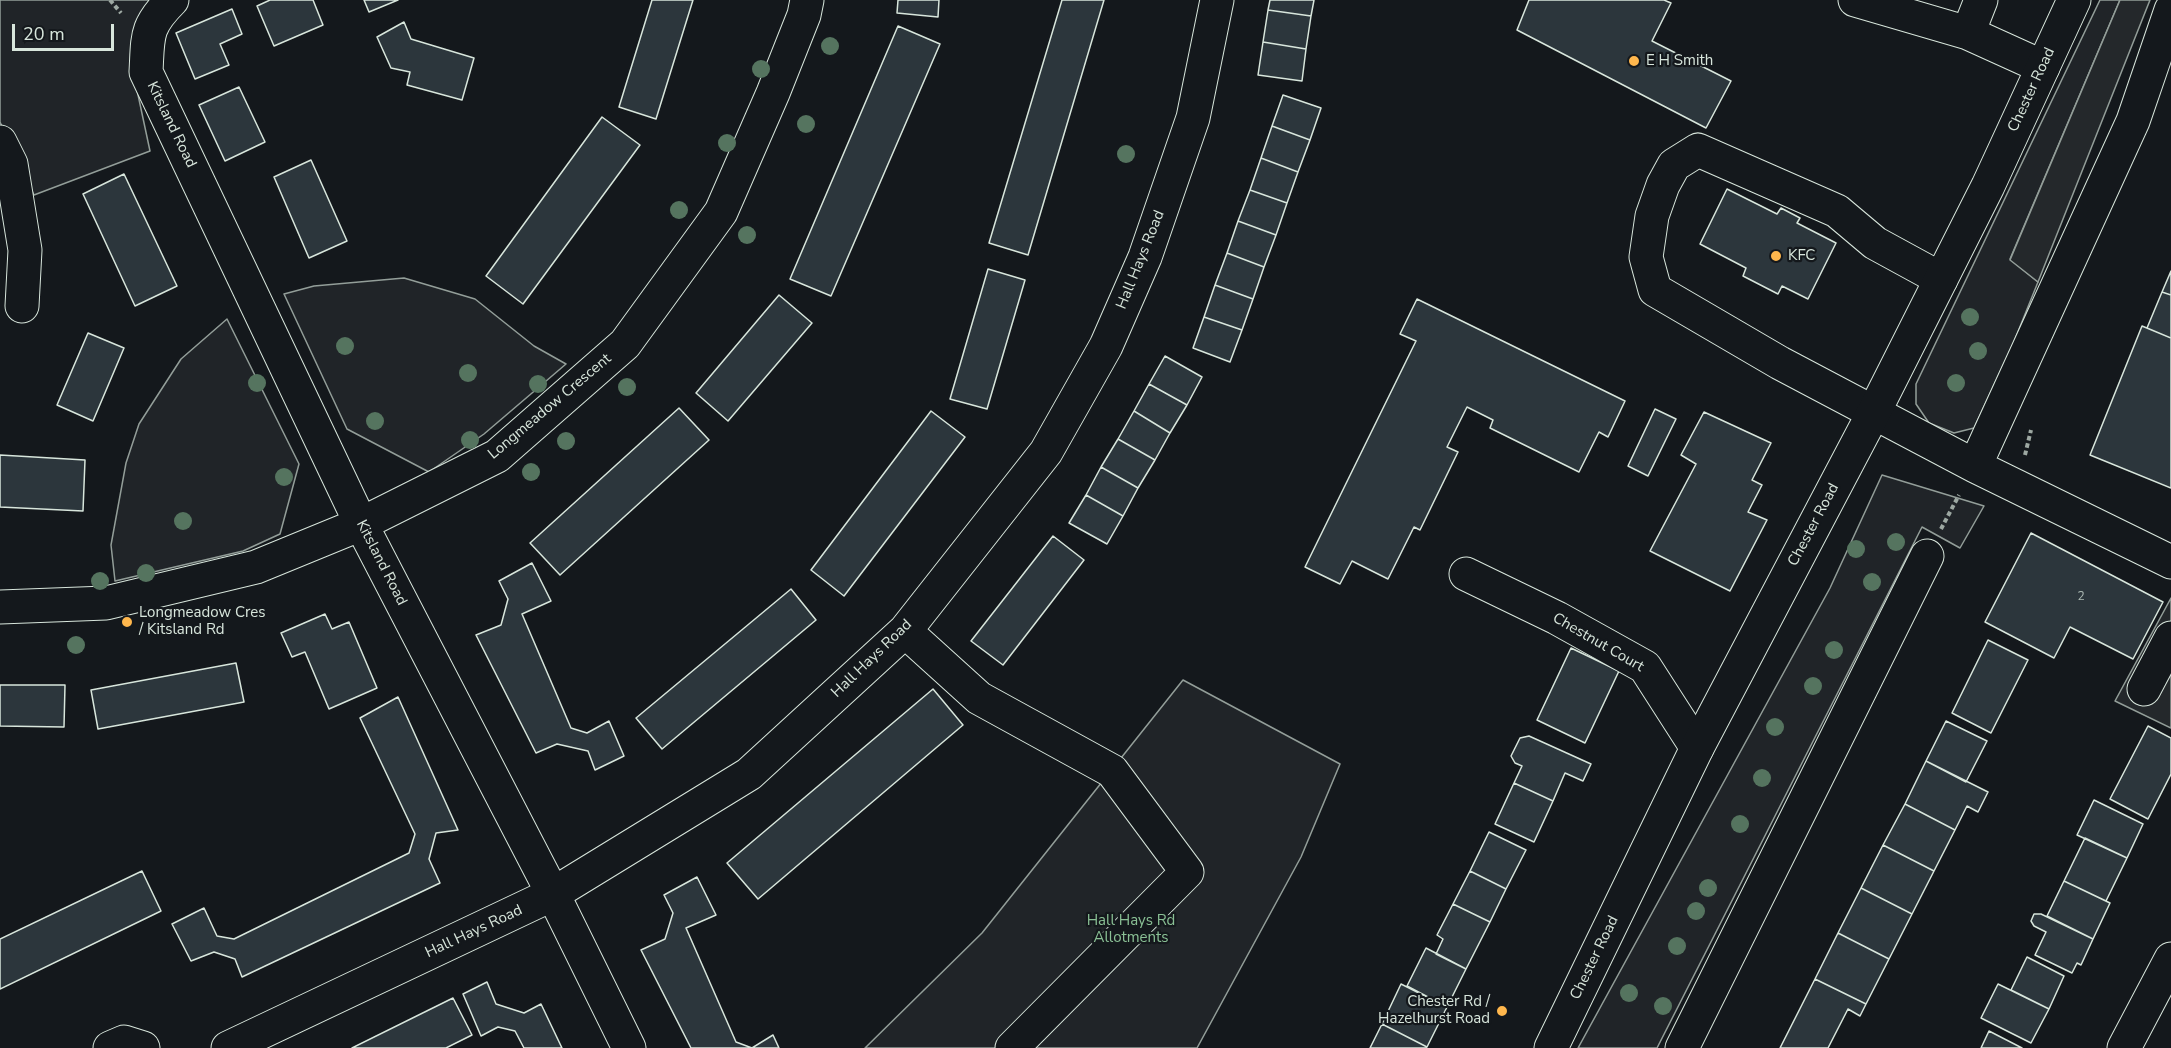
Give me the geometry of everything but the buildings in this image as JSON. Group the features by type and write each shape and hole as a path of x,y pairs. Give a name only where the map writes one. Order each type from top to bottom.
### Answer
{"street":[{"name":"Kitsland Road","path":"172,0 152,23 148,36 146,72 361,524 553,894 629,1048"},
{"name":"Longmeadow Crescent","path":"0,607 106,603 256,567 361,524 497,456 625,344 721,212 773,93 804,15 807,0"},
{"name":"Hall Hays Road","path":"228,1048 553,894 749,774 905,631 1046,452 1106,346 1145,257 1193,118 1217,0"},
{"path":"1856,0 1968,33 2043,67"},
{"path":"1968,33 1981,0"},
{"name":"Chester Road","path":"1551,1048 1697,748 1874,412 1988,186 2074,0"},
{"path":"1968,478 2133,121 2171,10"},
{"path":"0,142 11,164 12,250 22,306"},
{"path":"1941,279 1875,243 1837,211 1698,150 1674,165 1663,184 1652,216 1646,256 1655,290 1780,363 1874,412 1968,478 2171,562"},
{"path":"1682,1048 1927,556"},
{"name":"Chestnut Court","path":"1466,574 1557,618 1645,667 1697,748"},
{"path":"905,631 980,698 1112,771 1187,872 1012,1048"},
{"path":"2144,689 2171,638"},
{"path":"2124,1048 2171,959"},
{"path":"110,1048 124,1042 143,1048"}],"path":[{"path":"1927,556 1968,478"}],"green space":[{"path":"0,0 157,0 131,62 150,151 34,195 0,122"},
{"path":"2100,0 2120,0 2010,259 2038,282 2013,344 1974,428 1954,433 1929,423 1916,404 1916,384"},
{"path":"404,278 475,299 534,346 566,364 484,434 429,472 347,429 284,294 314,286"},
{"path":"227,319 299,464 280,534 243,551 115,581 111,545 126,463 139,424 181,359"},
{"path":"1882,475 1984,506 1960,548 1922,527 1657,1048 1578,1048 1830,588"},
{"name":"Hall Hays Rd Allotments","path":"1183,680 1340,764 1301,857 1197,1048 865,1048 982,933"}],"shaded area":[{"path":"2120,0 2150,0 2038,282 2010,260"},
{"path":"2171,598 2171,728 2115,701"}],"place":[{"name":"E H Smith","path":"1634,61"},
{"name":"KFC","path":"1776,256"},
{"name":"Longmeadow Cres / Kitsland Rd","path":"127,622"},
{"name":"Chester Rd / Hazelhurst Road","path":"1502,1011"}]}
